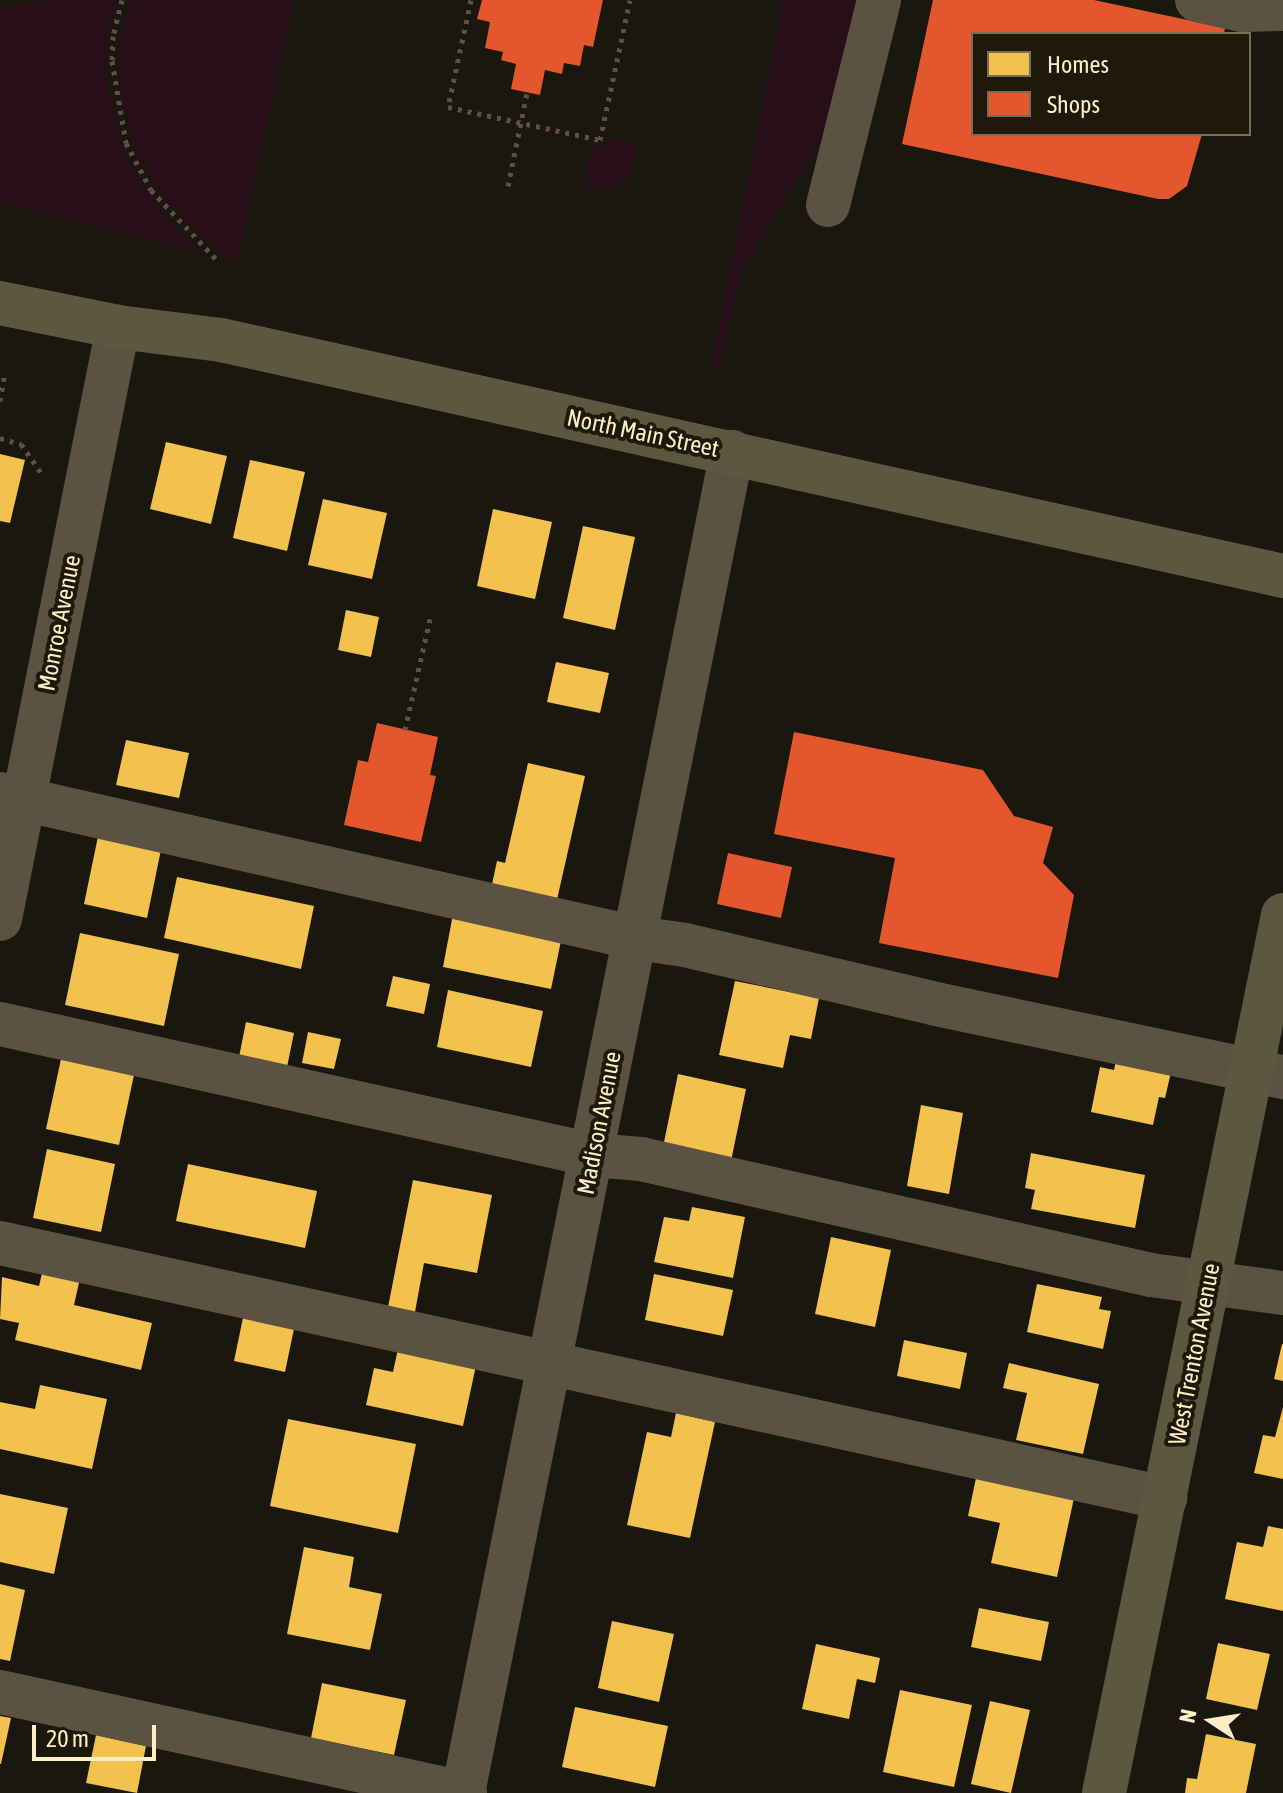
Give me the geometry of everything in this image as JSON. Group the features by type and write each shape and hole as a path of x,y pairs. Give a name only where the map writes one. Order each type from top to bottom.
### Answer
{"main road":[{"name":"North Main Street","path":"0,303 118,327 221,340 1283,576"},
{"name":"West Trenton Avenue","path":"1104,1793 1209,1282 1267,1075 1283,915"}],"street":[{"path":"828,205 879,0"},
{"path":"1197,0 1242,10 1283,9"},
{"name":"Monroe Avenue","path":"0,919 12,797 118,327"},
{"name":"Madison Avenue","path":"464,1793 732,452"},
{"path":"12,797 636,938 685,945 1267,1075"},
{"path":"0,1024 593,1155 641,1159 1151,1275 1283,1293"},
{"path":"0,1243 1165,1498"},
{"path":"0,1692 464,1793"}],"path":[{"path":"122,0 113,36 112,61 126,143 151,190 218,261"},
{"path":"471,0 448,107 600,140 630,0"},
{"path":"508,186 527,93"},
{"path":"0,401 5,374"},
{"path":"0,438 21,444 41,473"},
{"path":"405,730 431,615"}],"shaded area":[{"path":"45,0 117,0 107,38 106,59 107,82 120,141 141,186 171,223 203,252 0,203 0,8"},
{"path":"129,0 294,0 237,262 212,247 172,207 148,174 133,145 122,99 118,52"},
{"path":"783,0 857,0 825,134 741,268 721,363 711,366"},
{"path":"608,138 633,143 638,150 628,179 613,188 590,184 586,176 591,146 603,148"}],"building: Homes":[{"path":"166,442 227,456 211,524 150,509"},
{"path":"0,454 25,460 10,523 0,521"},
{"path":"250,460 305,472 287,551 233,538"},
{"path":"323,499 387,513 372,579 308,565"},
{"path":"493,509 552,522 535,599 477,586"},
{"path":"583,526 635,537 615,630 563,618"},
{"path":"346,610 379,617 371,657 338,650"},
{"path":"556,662 609,673 600,713 547,702"},
{"path":"126,740 189,753 179,798 116,785"},
{"path":"528,763 585,776 556,904 491,889 497,861 505,863"},
{"path":"101,822 164,835 147,918 84,904"},
{"path":"177,877 314,906 301,969 164,938"},
{"path":"453,914 562,936 551,989 443,967"},
{"path":"80,933 179,954 164,1026 65,1005"},
{"path":"393,976 430,984 424,1014 386,1006"},
{"path":"735,981 819,998 811,1039 790,1035 783,1068 719,1055"},
{"path":"448,990 543,1011 531,1067 437,1047"},
{"path":"246,1022 294,1033 286,1072 238,1062"},
{"path":"308,1032 341,1039 334,1069 302,1063"},
{"path":"1117,1056 1172,1068 1165,1098 1159,1097 1153,1125 1091,1112 1100,1067 1114,1070"},
{"path":"61,1059 134,1075 119,1145 46,1129"},
{"path":"678,1074 746,1089 731,1161 663,1147"},
{"path":"921,1105 963,1113 949,1194 907,1186"},
{"path":"47,1149 115,1164 101,1232 33,1218"},
{"path":"1031,1153 1145,1175 1135,1228 1031,1209 1035,1190 1025,1188"},
{"path":"188,1164 317,1191 305,1248 176,1221"},
{"path":"413,1180 492,1195 477,1273 424,1263 415,1312 388,1307"},
{"path":"692,1207 745,1217 733,1278 654,1262 664,1217 689,1221"},
{"path":"831,1237 891,1250 875,1327 815,1314"},
{"path":"44,1265 81,1274 74,1305 152,1323 141,1370 15,1340 19,1323 0,1319 2,1277 39,1286"},
{"path":"654,1274 733,1290 723,1336 645,1320"},
{"path":"1037,1284 1102,1297 1099,1309 1111,1311 1103,1349 1027,1332"},
{"path":"244,1313 295,1324 285,1372 234,1361"},
{"path":"904,1340 967,1353 960,1389 897,1376"},
{"path":"399,1344 477,1361 463,1426 366,1405 374,1368 393,1372"},
{"path":"1283,1344 1283,1381 1274,1379"},
{"path":"1009,1363 1099,1384 1083,1454 1016,1440 1027,1393 1003,1388"},
{"path":"40,1385 107,1399 92,1469 0,1449 0,1402 35,1409"},
{"path":"1283,1407 1283,1479 1254,1473 1263,1435 1275,1437"},
{"path":"676,1413 715,1422 690,1538 627,1525 647,1432 671,1437"},
{"path":"288,1419 416,1444 398,1533 270,1506"},
{"path":"976,1478 1074,1498 1057,1577 991,1563 1000,1523 968,1516"},
{"path":"0,1494 68,1508 54,1574 0,1562"},
{"path":"1268,1526 1283,1529 1283,1611 1225,1599 1237,1542 1263,1547"},
{"path":"304,1547 354,1557 349,1587 382,1594 370,1650 287,1634"},
{"path":"0,1584 25,1590 10,1661 0,1659"},
{"path":"979,1608 1049,1622 1041,1661 971,1647"},
{"path":"612,1621 674,1634 659,1702 598,1688"},
{"path":"1218,1643 1270,1654 1257,1710 1206,1699"},
{"path":"816,1644 880,1658 875,1683 857,1679 849,1719 802,1709"},
{"path":"322,1683 406,1700 394,1755 311,1738"},
{"path":"900,1690 972,1705 954,1787 883,1772"},
{"path":"990,1701 1030,1710 1011,1793 971,1784"},
{"path":"575,1707 668,1726 655,1787 562,1767"},
{"path":"0,1716 11,1718 1,1764 0,1764"},
{"path":"1206,1734 1256,1744 1246,1793 1185,1793 1187,1778 1197,1779"},
{"path":"96,1735 146,1746 137,1793 86,1783"}],"building: Shops":[{"path":"482,0 603,0 593,47 584,45 580,66 564,63 562,74 545,70 540,95 511,89 516,64 501,60 503,52 485,48 490,22 477,19"},
{"path":"933,0 1094,0 1225,28 1224,32 971,32 971,136 1201,136 1187,186 1169,199 902,144"},
{"path":"377,723 438,737 430,775 436,776 421,842 344,825 358,760 368,762"},
{"path":"794,732 983,770 1014,816 1053,827 1043,863 1074,895 1058,978 879,943 895,858 774,834"},
{"path":"728,853 792,867 781,918 717,904"}]}
